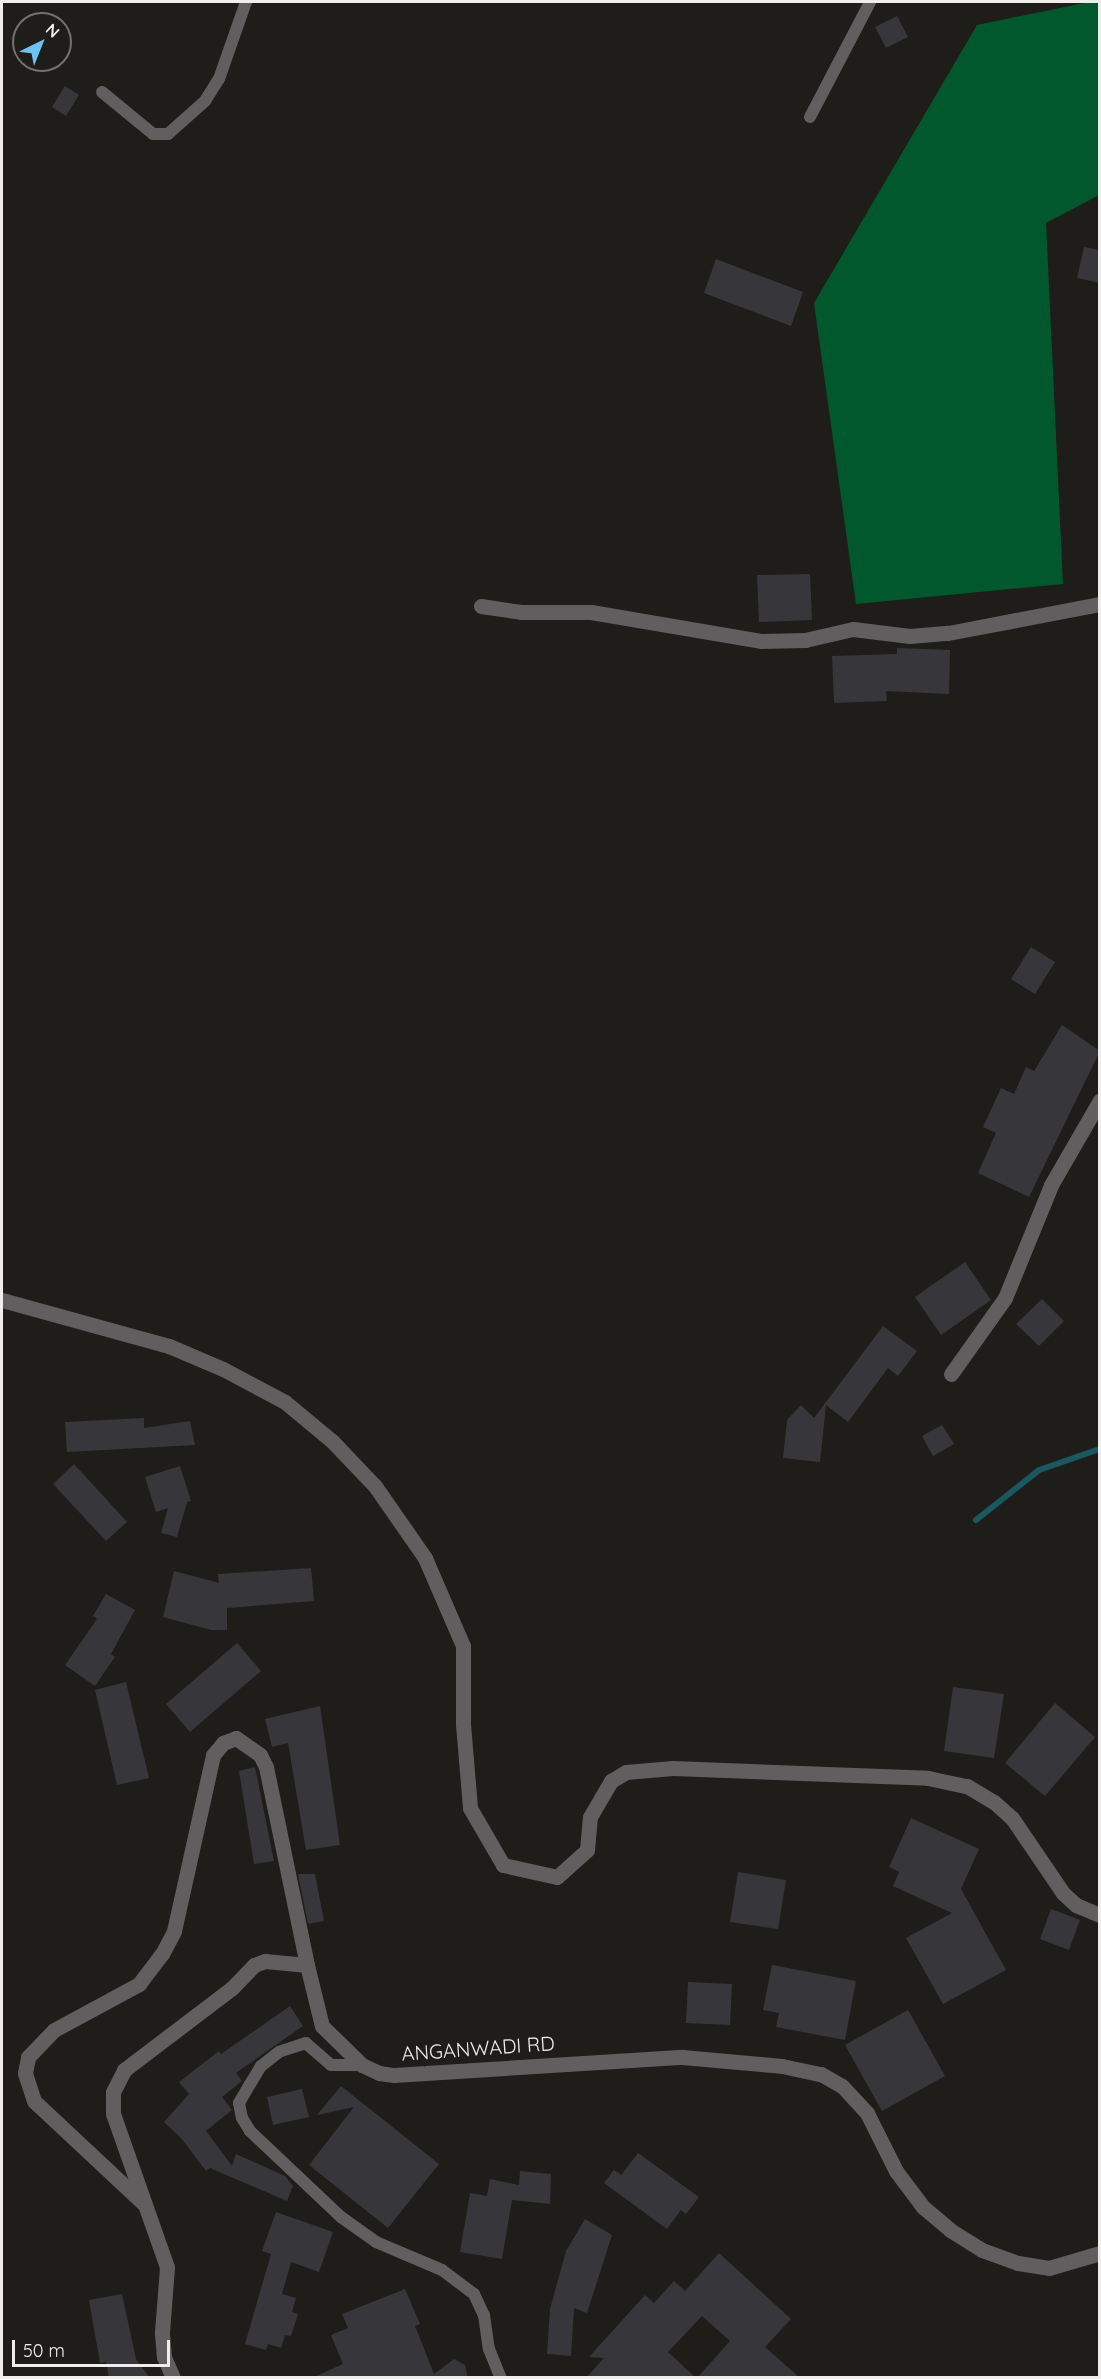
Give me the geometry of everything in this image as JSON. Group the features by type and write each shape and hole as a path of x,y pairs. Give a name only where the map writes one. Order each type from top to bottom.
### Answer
{"street":[{"path":"481,606 521,612 591,612 761,640 805,640 853,629 910,636 948,633 1100,604"},
{"path":"951,1374 1005,1298 1051,1185 1100,1100"},
{"path":"2,1300 169,1346 224,1369 285,1402 332,1441 375,1486 425,1558 463,1646 463,1724 470,1808 503,1865 557,1877 587,1851 590,1817 611,1781 626,1772 673,1768 928,1778 967,1786 994,1802 1012,1818 1063,1893 1076,1905 1100,1915"},
{"name":"ANGANWADI RD","path":"148,2208 34,2101 28,2088 26,2065 38,2043 54,2030 139,1984 162,1954 174,1931 213,1755 223,1743 236,1738 260,1755 266,1767 322,2026 362,2065 394,2075 682,2057 782,2066 821,2074 842,2086 867,2113 896,2170 923,2207 950,2230 982,2250 1018,2263 1049,2268 1100,2253"},
{"path":"172,2378 164,2357 162,2332 167,2266 113,2114 117,2080 124,2070 231,1988 254,1965 265,1961 307,1965"}],"lane":[{"path":"102,92 153,134 168,134 205,101 219,79 246,2"},
{"path":"810,117 870,2"},
{"path":"362,2065 331,2065 306,2043 279,2052 261,2066 239,2103 242,2118 250,2131 341,2217 376,2242 442,2270 474,2294 484,2315 489,2349 501,2378"}],"green space":[{"path":"1089,2 1099,2 1099,195 1046,223 1063,584 856,604 814,303 977,25"}],"building":[{"path":"897,16 908,37 886,48 875,27"},
{"path":"65,86 79,95 66,116 52,107"},
{"path":"1084,247 1100,250 1100,283 1077,278"},
{"path":"716,259 803,292 791,326 704,293"},
{"path":"810,574 812,620 759,622 757,575"},
{"path":"897,648 950,650 949,694 886,691 887,701 834,703 832,656 897,654"},
{"path":"1031,947 1055,962 1035,994 1011,979"},
{"path":"1062,1025 1100,1051 1029,1197 978,1173 996,1133 983,1127 1001,1088 1014,1094 1026,1067 1034,1071"},
{"path":"965,1262 991,1300 941,1335 915,1297"},
{"path":"1042,1299 1064,1321 1039,1346 1016,1324"},
{"path":"883,1326 917,1351 898,1376 888,1368 848,1422 826,1405 820,1462 783,1458 787,1420 801,1405 814,1418"},
{"path":"144,1418 144,1428 190,1421 195,1445 67,1452 65,1422"},
{"path":"942,1425 954,1444 933,1456 922,1436"},
{"path":"74,1464 127,1522 106,1541 53,1484"},
{"path":"180,1466 191,1501 187,1502 177,1537 161,1533 168,1508 156,1512 145,1477"},
{"path":"311,1568 314,1601 227,1608 227,1630 211,1630 163,1617 174,1571 219,1583 218,1574"},
{"path":"106,1594 135,1610 111,1654 115,1657 95,1686 65,1665 97,1619 93,1616"},
{"path":"237,1643 261,1671 190,1732 166,1704"},
{"path":"126,1682 149,1778 117,1785 95,1690"},
{"path":"953,1687 1004,1694 994,1758 944,1751"},
{"path":"1055,1703 1095,1737 1045,1796 1005,1763"},
{"path":"320,1706 340,1845 306,1850 288,1743 272,1747 265,1719"},
{"path":"255,1767 274,1861 254,1864 239,1771"},
{"path":"911,1818 979,1849 961,1889 1006,1970 943,2004 906,1938 952,1913 893,1886 899,1872 889,1867"},
{"path":"738,1872 786,1880 778,1929 730,1922"},
{"path":"298,1874 315,1874 324,1921 308,1924"},
{"path":"1051,1909 1080,1920 1069,1950 1040,1939"},
{"path":"772,1965 856,1981 845,2040 776,2027 779,2013 763,2010"},
{"path":"688,1982 732,1984 730,2025 686,2023"},
{"path":"290,2006 303,2026 236,2073 242,2081 222,2097 232,2110 206,2131 232,2166 236,2154 285,2176 293,2186 287,2201 210,2168 206,2171 181,2138 164,2122 189,2094 179,2082 219,2051 221,2054"},
{"path":"908,2010 945,2076 882,2111 845,2045"},
{"path":"341,2086 439,2164 388,2228 309,2165 354,2107 317,2115"},
{"path":"302,2089 309,2117 273,2125 267,2097"},
{"path":"638,2153 699,2197 686,2214 681,2210 667,2229 604,2183 614,2170 621,2175"},
{"path":"520,2171 551,2174 550,2204 512,2200 502,2259 460,2252 470,2193 487,2196 490,2179 519,2185"},
{"path":"276,2212 333,2232 319,2272 291,2262 282,2294 296,2298 292,2312 298,2314 291,2336 285,2335 281,2348 268,2344 266,2350 245,2344 271,2254 262,2251"},
{"path":"585,2219 612,2235 587,2313 574,2308 571,2356 547,2354 550,2309 566,2251"},
{"path":"719,2253 791,2319 765,2347 800,2378 697,2378 730,2341 702,2316 668,2352 696,2378 586,2378 604,2358 589,2357 645,2295 654,2303 674,2281 685,2291"},
{"path":"405,2289 420,2324 415,2326 434,2374 454,2359 465,2365 468,2378 312,2378 343,2364 331,2335 348,2328 342,2314"},
{"path":"122,2294 136,2359 150,2378 109,2378 106,2362 100,2363 89,2300"}],"waterway":[{"path":"976,1520 1039,1470 1100,1449"}]}
